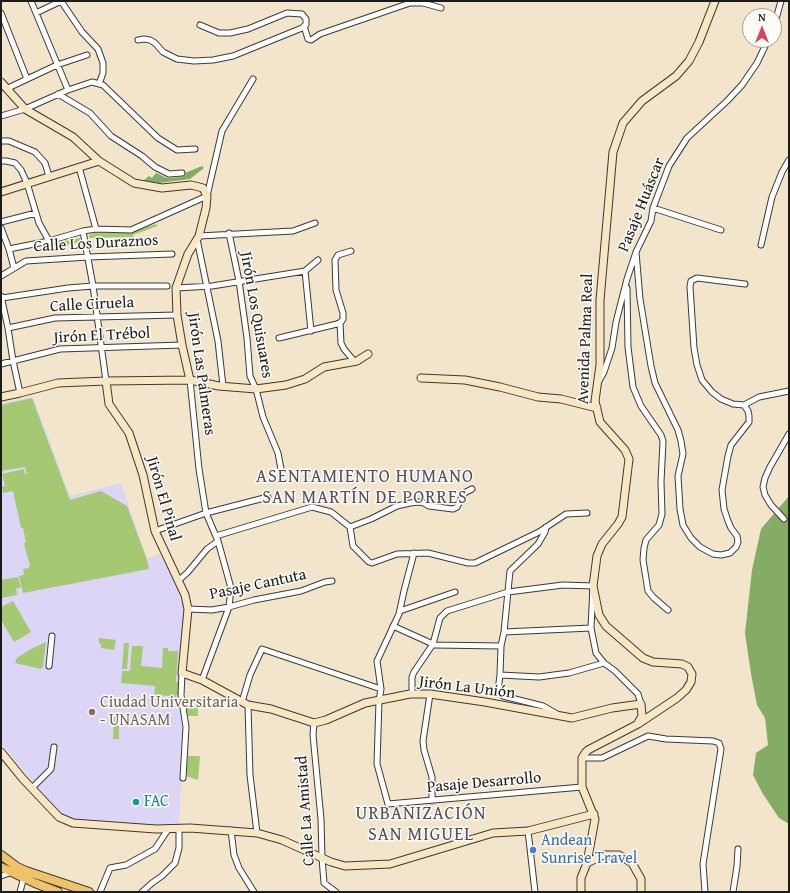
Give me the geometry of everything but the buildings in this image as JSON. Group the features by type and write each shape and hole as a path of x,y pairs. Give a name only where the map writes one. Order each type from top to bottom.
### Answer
{"main road":[{"name":"Avenida Palma Real","path":"582,758 588,750 638,724 677,698 692,682 692,674 688,667 682,664 653,662 643,658 606,626 599,614 593,586 597,556 602,544 622,517 629,459 625,450 600,422 595,402 600,364 600,300 613,152 623,123 642,101 676,76 689,61 699,42 715,1"},
{"path":"1,82 24,109 73,137 99,161 134,183 162,188 191,184 203,188 208,196"},
{"path":"1,192 99,161"},
{"name":"Jirón Las Palmeras","path":"190,380 177,315 176,288 188,254 198,237 208,196"},
{"path":"1,397 58,383 106,381 190,380 223,386 256,389 286,385 305,379 324,367 355,362 368,354"},
{"path":"421,378 465,380 538,397 562,399 597,408"},
{"name":"Jirón El Pinal","path":"106,381 109,404 129,433 143,475 155,531 185,595 188,609 182,673"},
{"path":"182,673 202,680 245,704 271,709 314,723"},
{"name":"Jirón La Unión","path":"314,723 326,720 365,703 412,694 430,694 484,702 572,718 612,708 641,704"},
{"path":"638,724 642,716 641,704"},
{"path":"1,752 32,788 60,817 73,823 156,829 179,828 231,830 257,833 282,840 331,862 345,866 390,864 493,833 528,831 594,814"},
{"path":"581,892 581,878 587,863 595,819 582,787 582,758"},
{"path":"587,863 602,855 619,855 632,863 641,879 641,892"},
{"path":"1,856 14,870"},
{"path":"1,867 84,891"},
{"path":"25,874 58,892"}],"street":[{"path":"31,1 68,90"},
{"path":"36,12 61,1 82,32 98,49 103,63 103,73 99,84"},
{"path":"200,25 219,33 235,32 248,29 287,13 302,14 306,17 304,26 308,39 311,40 320,34 410,3 422,3 441,8"},
{"path":"1,13 27,79"},
{"path":"138,40 150,40 168,55 177,58 194,61 208,60 233,56 304,26"},
{"name":"Pasaje Huáscar","path":"597,384 604,372 612,348 616,322 627,279 636,252 650,221 653,208 669,166 687,138 742,85 757,63 764,48"},
{"path":"6,89 57,65 86,55"},
{"name":"Jirón Las Palmeras","path":"208,196 222,131 253,79"},
{"path":"1,116 24,109 68,90 92,82 103,85 158,138 177,150 195,149"},
{"path":"58,94 90,114 111,136 142,156 155,167 169,174 182,173"},
{"path":"1,142 9,141 35,152 45,163 49,176"},
{"path":"761,245 772,197 782,172 789,160"},
{"path":"1,161 15,163 21,170 27,183 39,223 49,241"},
{"path":"79,167 96,229"},
{"path":"9,249 49,241 83,231 96,229 131,230 208,196"},
{"path":"653,208 721,230"},
{"path":"1,222 36,213"},
{"path":"223,386 218,341 198,237 293,231 314,222"},
{"path":"1,228 14,268"},
{"name":"Jirón El Pinal","path":"83,231 98,316 106,381"},
{"name":"Jirón Los Quisuares","path":"229,234 239,281 247,338 250,376 256,389 263,417 278,453 281,469"},
{"path":"351,251 338,254 335,260 336,290 343,313 343,319 340,323 341,343 355,362"},
{"path":"636,252 640,298 650,366 655,383 678,430 681,441 682,454 678,476 680,509 683,525 691,538 700,547 713,554 721,555 730,553 736,547 738,542 737,536 731,528 724,509 722,490 731,445 749,422 748,411 744,405"},
{"name":"Calle Los Duraznos","path":"1,276 26,261 172,254"},
{"path":"176,288 207,287 305,271 318,260"},
{"path":"305,271 311,331"},
{"path":"746,284 697,278 692,281 690,287 694,348 697,365 702,380 712,392 721,399 733,404 744,405 759,397 789,390"},
{"path":"627,279 628,347 633,387 641,406 661,435 663,441 661,482 662,514 660,525 646,540 643,560 648,590 651,595 668,610"},
{"path":"20,393 1,296 93,286 167,286"},
{"name":"Calle Ciruela","path":"8,328 56,318 177,315"},
{"path":"279,338 340,323"},
{"name":"Jirón El Trébol","path":"1,364 60,350 182,345"},
{"name":"Jirón Las Palmeras","path":"190,380 199,469 206,513 217,539 230,588 229,607 202,680"},
{"path":"784,519 771,505 765,495 764,487 765,478 770,467 789,434"},
{"path":"350,527 371,519 397,506 410,503 419,502 429,506 454,509 457,507 463,494 472,489"},
{"path":"155,531 206,513 268,497"},
{"path":"178,581 188,572 217,539 312,508 331,512 350,527 353,546 368,562 372,563 397,554 428,553 468,564 475,563 546,527 561,516 566,514 587,513"},
{"path":"546,527 545,532 538,544 510,571 504,632 501,646 498,691 503,696 543,706 561,716"},
{"path":"379,701 381,689 378,661 400,610 414,553"},
{"name":"Pasaje Cantuta","path":"188,609 212,610 229,607 254,600 301,591 332,581"},
{"path":"412,694 412,677 414,672 432,644 440,618 447,611 508,592 563,585 593,586 591,628 596,653 604,664 616,671 638,694 641,704"},
{"path":"400,610 454,592"},
{"path":"393,626 432,644 444,646 501,646"},
{"path":"504,632 591,628"},
{"path":"49,666 52,636"},
{"path":"257,833 250,775 245,704 250,675 262,649 381,689"},
{"path":"500,675 539,677 604,664"},
{"name":"Jirón El Pinal","path":"182,673 181,695 186,727 183,778"},
{"path":"430,694 424,750 432,777 432,801"},
{"name":"Pasaje Desarrollo","path":"379,701 378,764 388,804 582,787"},
{"name":"Calle La Amistad","path":"314,723 313,735 321,819 324,883 336,892"},
{"path":"582,758 602,758 648,736 666,739 713,741 719,743 721,748 703,864 705,892"},
{"path":"32,788 51,769 54,747"},
{"path":"100,892 110,868 126,865 155,849 169,828"},
{"path":"142,892 175,863 179,848 179,828"},
{"path":"231,830 234,855 238,868 254,892"},
{"path":"528,831 535,892"},
{"path":"733,892 738,849"},
{"path":"1,876 14,870"},
{"path":"20,892 25,874"}],"shaded area":[{"name":"Ciudad Universitaria - UNASAM","path":"33,397 70,496 121,483 147,559 159,554 184,597 186,611 180,695 184,729 179,824 146,825 73,819 66,817 48,800 1,743 1,403"}],"green space":[{"path":"202,166 204,168 190,179 159,183 143,181 149,176 152,178 156,173 167,178 182,177 186,175 185,173"},
{"path":"156,224 158,226 133,235 134,237 89,238 89,235 95,233 130,232"},
{"path":"80,238 81,242 46,249 44,245"},
{"path":"32,398 70,500 101,491 127,506 149,569 23,593 19,576 24,575 23,569 30,566 24,543 26,542 23,528 21,528 13,491 3,493 2,487 5,486 2,474 24,469 25,474 27,474 25,467 1,471 1,405"},
{"path":"789,496 789,824 779,818 763,794 753,775 756,753 768,745 765,718 757,705 745,633 752,570 761,529"},
{"path":"18,577 21,587 16,589 17,595 1,598 1,580"},
{"path":"13,601 31,632 14,642 1,620 1,607"},
{"path":"99,638 116,640 114,650 101,648"},
{"path":"46,642 43,666 41,669 15,663 17,658 29,650"},
{"path":"124,643 129,643 127,669 122,669"},
{"path":"132,646 143,646 141,666 162,668 163,648 168,648 168,651 178,651 176,682 179,682 178,695 176,695 176,698 172,696 154,695 155,686 121,683 122,671 130,671"},
{"path":"198,705 198,716 188,716 186,706"},
{"path":"114,717 119,717 119,739 113,739"},
{"path":"188,756 200,756 198,780 186,776"}],"place":[{"name":"Ciudad Universitaria - UNASAM","path":"92,712"},
{"name":"FAC","path":"136,802"},
{"name":"Andean Sunrise Travel","path":"533,850"}],"district":[{"name":"ASENTAMIENTO HUMANO SAN MARTÍN DE PORRES","path":"365,487"},
{"name":"URBANIZACIÓN SAN MIGUEL","path":"421,824"}]}
